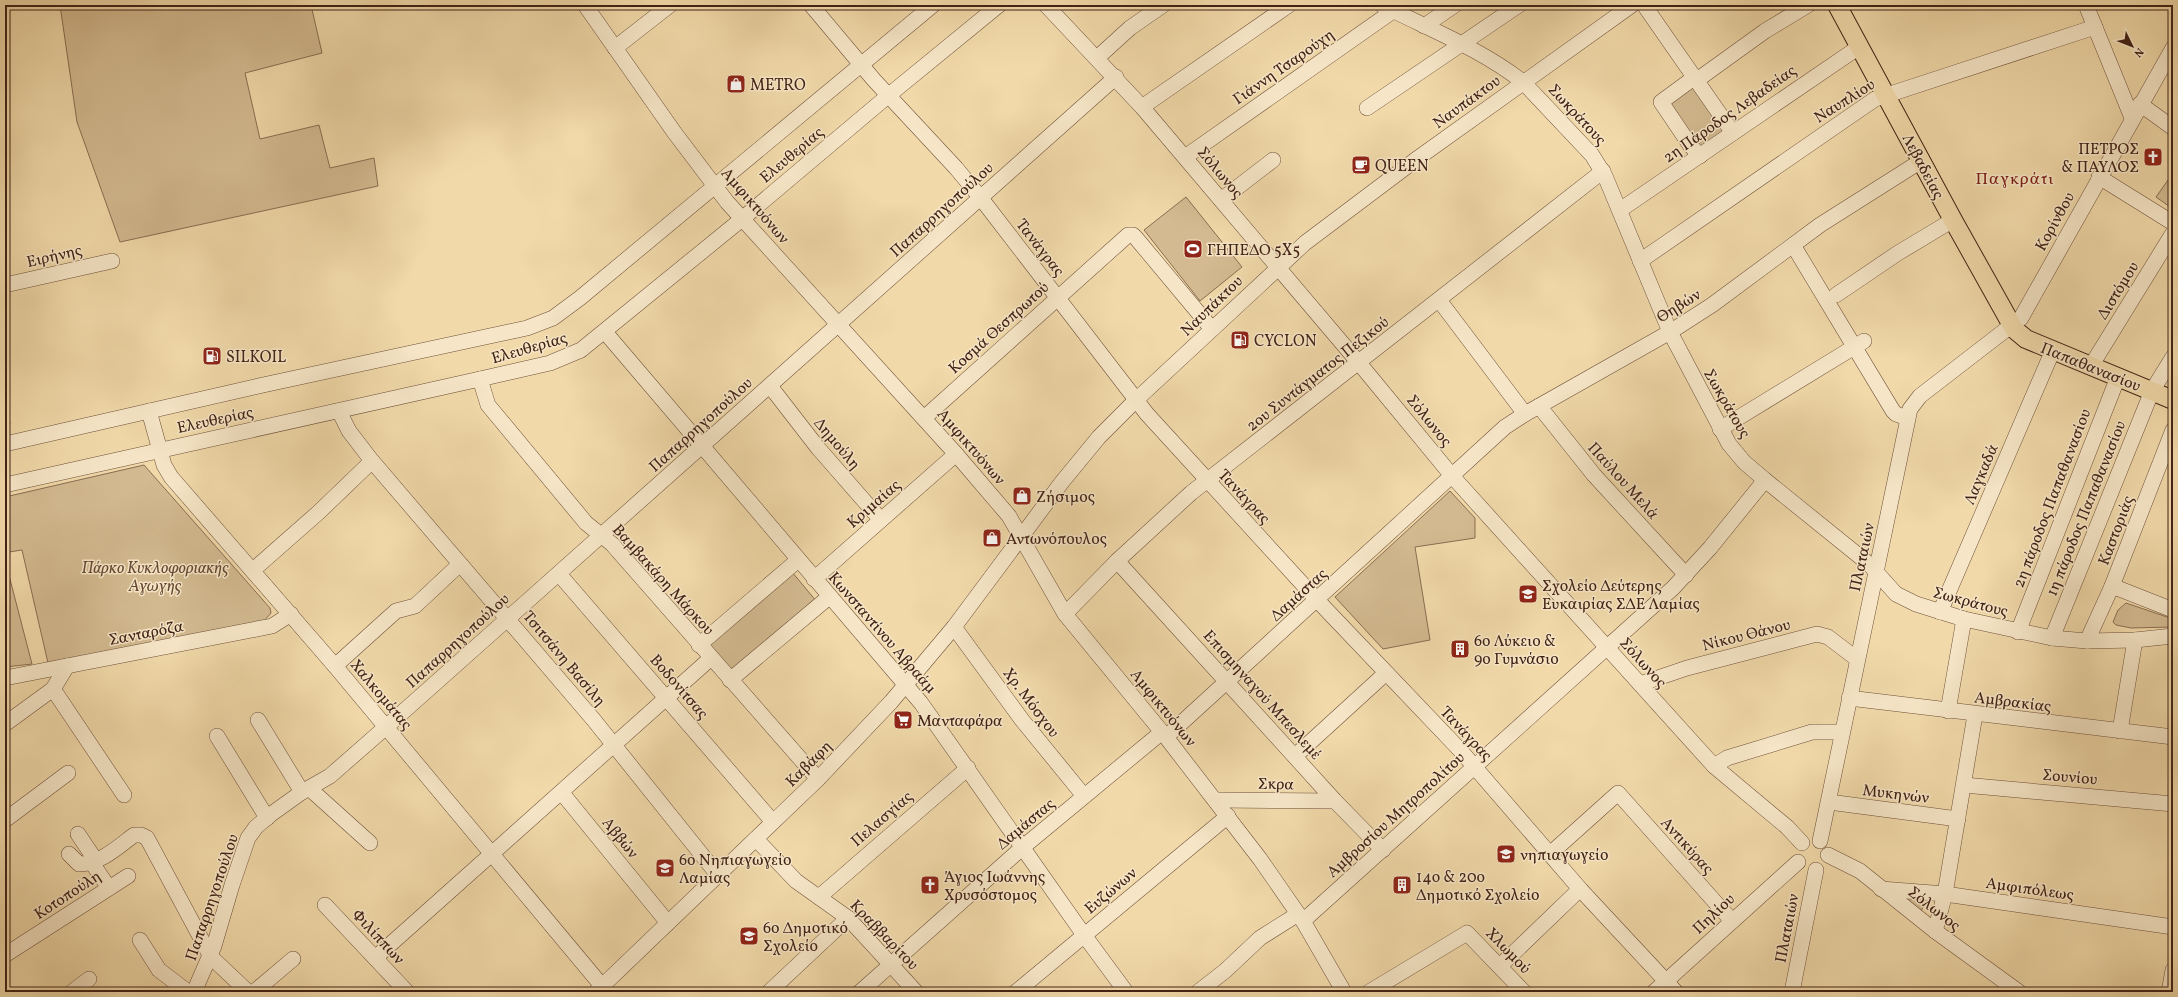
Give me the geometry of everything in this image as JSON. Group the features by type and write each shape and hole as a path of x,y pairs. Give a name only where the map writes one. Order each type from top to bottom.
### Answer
{"main road":[{"name":"Λεβαδείας","path":"1838,5 1859,47 2012,326"},
{"name":"Παπαθανασίου","path":"2012,326 2024,338 2173,400"}],"street":[{"name":"Αμφικτυόνων","path":"585,5 674,132 742,219 924,418 1009,516 1065,614 1217,800 1300,918 1344,992"},
{"path":"616,48 670,5"},
{"name":"Τανάγρας","path":"811,5 862,65 956,168 980,197 1136,400 1208,482 1474,767 1580,889 1671,987"},
{"name":"Ελευθερίας","path":"5,444 263,385 432,350 527,328 548,321 580,298 933,5"},
{"name":"Ελευθερίας","path":"5,485 568,358 605,332 999,5"},
{"name":"Σόλωνος","path":"1046,5 1116,77 1359,363 1453,477 1607,648 1714,766 1787,827 1802,843"},
{"path":"1097,58 1130,28 1163,5"},
{"path":"1142,107 1289,5"},
{"path":"1424,26 1454,5"},
{"path":"1367,108 1519,5"},
{"name":"Ναυπάκτου","path":"1021,538 1083,456 1136,400 1277,267 1340,217 1523,82 1632,5"},
{"path":"1644,5 1733,133"},
{"path":"1700,156 1690,145 1661,102 1764,31 1808,5"},
{"path":"2086,5 2132,118"},
{"name":"Σωκράτους","path":"1392,7 1424,26 1504,68 1523,82 1592,155 1603,171 1670,332 1720,429 1738,455 1765,480 1876,571 1900,596 1940,612 1964,619 2018,632 2052,638 2087,641 2135,640 2173,636"},
{"name":"Γιάννη Τσαρούχη","path":"1185,157 1392,7"},
{"name":"Ναυπλίου","path":"1640,261 1868,103 1885,94 2095,27"},
{"name":"2η Πάροδος Λεβαδείας","path":"1620,210 1859,47"},
{"name":"Κορίνθου","path":"2012,326 2025,313 2099,177 2173,48"},
{"name":"Παπαρρηγοπούλου","path":"194,992 210,957 241,855 248,838 267,818 306,790 330,776 559,574 1116,77"},
{"path":"2140,104 2173,128"},
{"path":"1221,200 1273,160"},
{"name":"Θηβών","path":"1453,477 1505,427 1525,414 1670,332 1712,305 1793,245 1921,161"},
{"name":"2ου Συντάγματος Πεζικού","path":"1065,614 1117,561 1186,498 1603,171"},
{"path":"2099,177 2173,223"},
{"path":"1836,295 1898,253 1953,220"},
{"name":"Διστόμου","path":"2091,366 2173,232"},
{"name":"Κοσμά Θεσπρωτού","path":"924,418 1128,235 1132,235 1212,329"},
{"path":"1793,245 1859,344 1894,411 1896,414 1907,418"},
{"name":"Ειρήνης","path":"5,285 112,261"},
{"path":"1439,300 1525,414"},
{"name":"Πλαταιών","path":"1820,841 1907,418 1911,406 1920,396 2012,326"},
{"name":"Κωνσταντίνου Αβραάμ","path":"605,332 701,447 928,712 1084,935 1126,992"},
{"path":"1720,429 1859,344"},
{"name":"Λαγκαδά","path":"1940,612 2053,350"},
{"name":"1η πάροδος Παπαθανασίου","path":"2052,638 2152,391 2173,357"},
{"name":"2η πάροδος Παπαθανασίου","path":"2018,632 2118,377"},
{"name":"Βαμβακάρη Μάρκου","path":"480,379 488,405 586,523 602,535 818,779"},
{"name":"Δημούλη","path":"770,386 818,448 881,520"},
{"name":"Παύλου Μελά","path":"1539,406 1594,475 1686,575"},
{"name":"Τσιτσάνη Βασίλη","path":"339,410 349,431 372,461 614,745 718,875"},
{"name":"Χαλκομάτας","path":"150,411 164,465 171,477 335,666 492,854 602,990"},
{"name":"Καστοριάς","path":"2087,641 2112,586 2173,430"},
{"name":"Κριμαίας","path":"814,579 956,454"},
{"path":"253,570 319,512 372,461"},
{"name":"Δαμάστας","path":"860,992 1023,847 1084,796 1164,735 1229,682 1453,477"},
{"name":"Αμβροσίου Μητροπολίτου","path":"1198,992 1225,971 1260,938 1300,918 1383,850 1607,648 1686,575 1765,480"},
{"name":"Καβάφη","path":"602,990 668,923 818,779 905,686 954,627 1021,538"},
{"path":"699,644 798,560"},
{"name":"Επισμηναγού Μπεσλεμέ","path":"1117,561 1229,682 1335,802 1383,850"},
{"path":"335,666 396,612 415,606 460,564"},
{"name":"Βοδονίτσας","path":"559,574 773,822"},
{"path":"2112,586 2173,610"},
{"path":"730,680 829,597"},
{"name":"Σανταρόζα","path":"5,678 272,626 291,614"},
{"path":"1948,711 1964,619"},
{"name":"Χρ. Μόσχου","path":"954,627 1022,720 1084,796"},
{"name":"Νίκου Θάνου","path":"1640,684 1687,668 1817,634 1828,637 1857,659"},
{"path":"2120,731 2135,640"},
{"path":"375,958 562,793 711,658"},
{"path":"5,724 53,689 67,666"},
{"path":"1295,756 1386,673"},
{"path":"53,689 124,795"},
{"name":"Αμβρακίας","path":"1849,698 1975,715 2173,737"},
{"path":"1935,931 1945,894 1975,715"},
{"path":"258,720 306,790 370,843"},
{"path":"1714,766 1727,758 1812,732 1842,732"},
{"path":"217,736 267,818"},
{"name":"Πελασγίας","path":"819,897 968,768"},
{"path":"5,820 68,773"},
{"name":"Σουνίου","path":"1964,785 2173,804"},
{"name":"Αββών","path":"562,793 668,923"},
{"name":"Αντικύρας","path":"1550,854 1618,793 1732,921"},
{"name":"Σκρα","path":"1217,800 1335,802"},
{"name":"Μυκηνών","path":"1829,802 1958,819"},
{"name":"Ευζώνων","path":"1016,992 1228,816"},
{"path":"78,834 109,888"},
{"path":"69,854 79,864 94,862 134,836 140,835 147,838 210,957 248,992"},
{"name":"Κραββαρίτου","path":"756,839 796,881 848,918 916,992"},
{"path":"1809,839 1820,841 1826,847 1828,854 1825,864 1816,870 1806,870 1798,862 1797,850 1802,843 1809,839"},
{"name":"Σόλωνος","path":"1828,854 1860,872 1935,931 2018,992"},
{"name":"Πηλίου","path":"1654,992 1671,987 1732,921 1798,862"},
{"name":"Πλαταιών","path":"1792,992 1816,870"},
{"name":"Κοτοπούλη","path":"5,955 128,876"},
{"path":"1500,966 1580,889"},
{"name":"Αμφιπόλεως","path":"1881,889 1945,894 2173,927"},
{"name":"Φιλίππων","path":"324,905 406,992"},
{"path":"769,992 848,918"},
{"name":"Χλωμού","path":"1370,992 1467,934 1524,992"},
{"path":"140,940 159,970 188,992"},
{"path":"254,992 293,959"},
{"path":"2169,992 2173,970"},
{"path":"72,992 89,979"}],"green space":[{"path":"60,5 311,5 322,53 245,73 260,139 319,125 330,168 374,158 378,186 120,242 77,122"},
{"path":"1692,85 1724,130 1701,147 1668,102"},
{"path":"2173,173 2173,209 2156,197"},
{"name":"ΓΗΠΕΔΟ 5X5","path":"1186,197 1242,267 1200,301 1144,230"},
{"path":"5,401 10,424 5,425"},
{"name":"Πάρκο Κυκλοφοριακής Αγωγής","path":"144,465 270,608 271,613 264,621 48,663 22,550 9,552 5,533 5,497"},
{"path":"1450,491 1475,518 1475,538 1415,547 1430,640 1383,649 1335,597"},
{"path":"5,560 32,664 5,667"},
{"path":"792,572 817,602 731,675 705,645"},
{"path":"2126,603 2173,619 2173,627 2131,628 2116,625 2113,622 2118,610"},
{"path":"1900,895 1926,898 1921,912"}],"place":[{"name":"METRO","path":"736,84"},
{"name":"ΠΕΤΡΟΣ & ΠΑΥΛΟΣ","path":"2153,157"},
{"name":"QUEEN","path":"1361,165"},
{"name":"ΓΗΠΕΔΟ 5X5","path":"1193,249"},
{"name":"CYCLON","path":"1240,340"},
{"name":"SILKOIL","path":"212,356"},
{"name":"Ζήσιμος","path":"1022,496"},
{"name":"Αντωνόπουλος","path":"992,538"},
{"name":"Σχολείο Δεύτερης Ευκαιρίας ΣΔΕ Λαμίας","path":"1528,594"},
{"name":"6ο Λύκειο & 9ο Γυμνάσιο","path":"1460,649"},
{"name":"Μανταφάρα","path":"903,720"},
{"name":"νηπιαγωγείο","path":"1506,854"},
{"name":"6ο Νηπιαγωγείο Λαμίας","path":"665,868"},
{"name":"Άγιος Ιωάννης Χρυσόστομος","path":"930,885"},
{"name":"14ο & 20ο Δημοτικό Σχολείο","path":"1402,885"},
{"name":"6ο Δημοτικό Σχολείο","path":"749,936"}],"district":[{"name":"Παγκράτι","path":"2015,178"}]}
